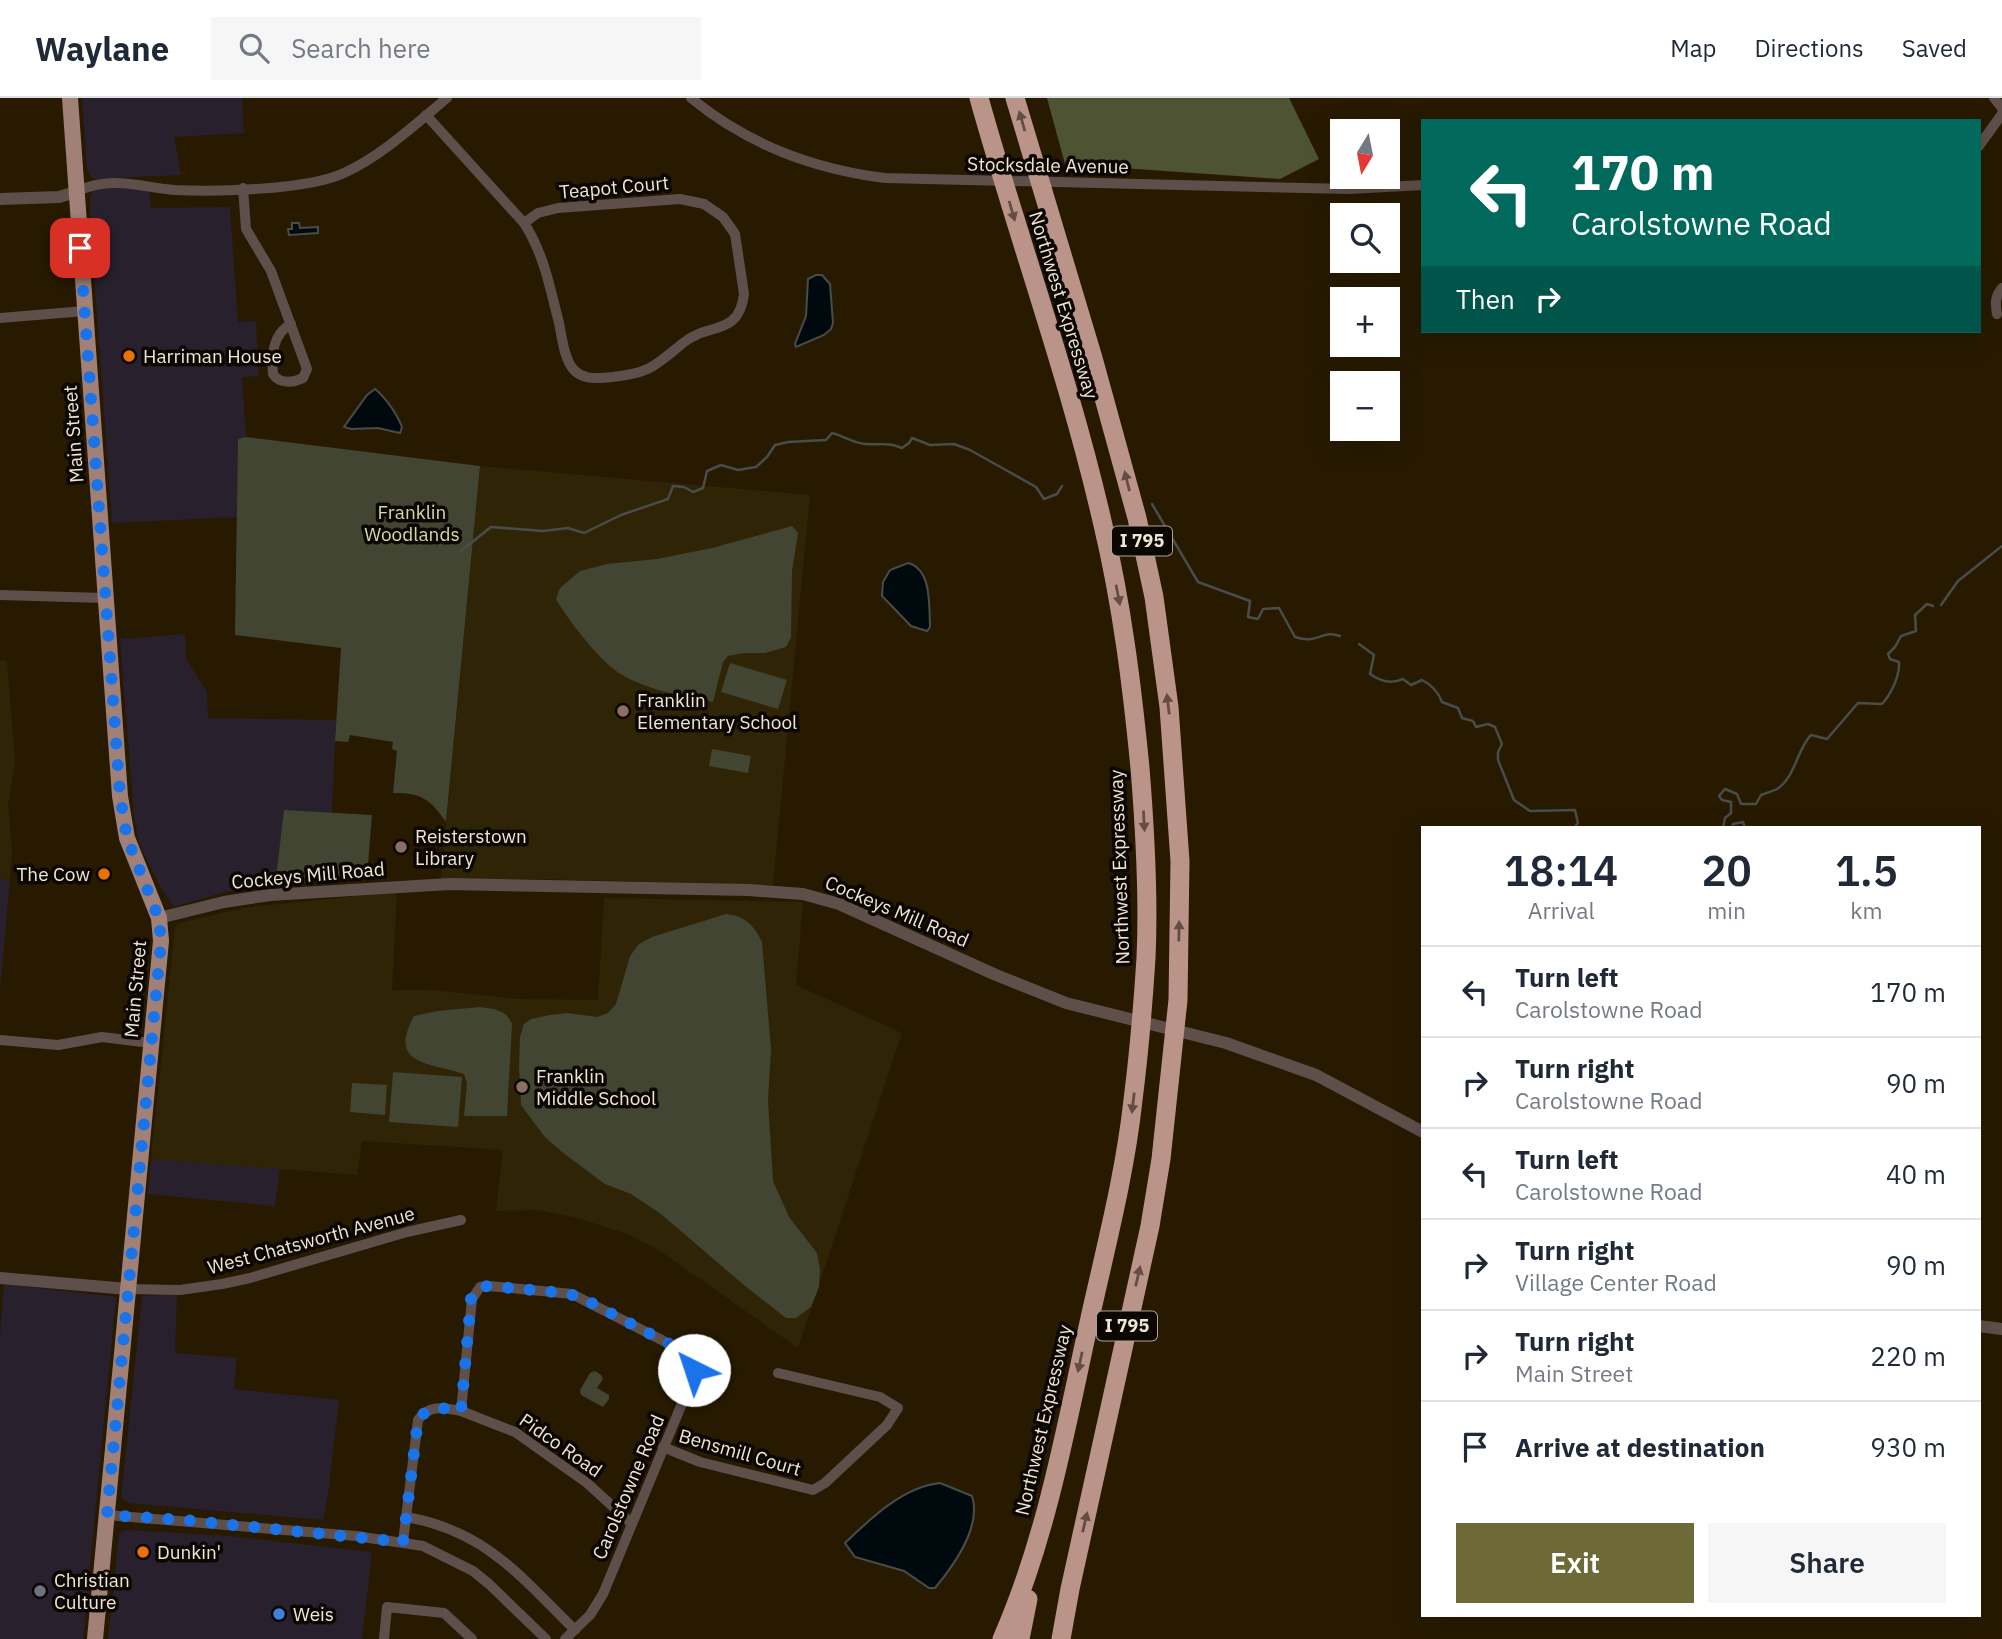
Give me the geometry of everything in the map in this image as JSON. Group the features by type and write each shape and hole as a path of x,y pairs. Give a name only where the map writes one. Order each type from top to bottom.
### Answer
{"highway":[{"name":"Northwest Expressway","path":"979,98 1074,414 1104,525 1120,604 1133,700 1144,820 1146,954 1133,1102 1113,1219 1053,1489 1017,1604 1002,1639"},
{"name":"Northwest Expressway","path":"1015,98 1118,444 1137,518 1154,597 1169,707 1180,861 1178,1000 1161,1159 1150,1226 1061,1639"},
{"path":"1020,1639 1053,1489"},
{"path":"1055,1639 1070,1589"}],"main road":[{"name":"Main Street","path":"70,98 124,826 135,863 159,919 161,942 95,1639"}],"street":[{"path":"0,199 59,197 93,183 124,182 176,190 312,183 344,173 367,160 447,98"},
{"name":"Stocksdale Avenue","path":"691,98 748,138 815,165 885,178 1349,189 1421,185"},
{"path":"1994,98 2002,108"},
{"path":"1981,143 2002,114"},
{"name":"Teapot Court","path":"426,115 524,223 544,263 569,362 574,370 595,379 646,371 691,336 730,324 743,304 735,234 723,217 704,204 680,199 558,208 538,214 524,223"},
{"path":"243,188 246,229 271,271 291,324 307,369 303,378 284,382 273,374 275,341 282,329 291,324"},
{"path":"1997,314 1997,293 2002,288"},
{"path":"0,317 85,311"},
{"path":"0,596 105,598"},
{"name":"Cockeys Mill Road","path":"159,919 224,902 271,895 449,884 726,889 803,894 839,904 996,975 1066,1003 1226,1042 1316,1075 1421,1131"},
{"path":"0,1040 58,1045 103,1037 151,1043"},
{"name":"West Chatsworth Avenue","path":"128,1289 180,1290 222,1284 407,1232 461,1220"},
{"path":"0,1278 128,1289"},
{"name":"Carolstowne Road","path":"461,1411 471,1299 480,1287 565,1293 580,1297 685,1352 693,1364 692,1377 598,1604 565,1639"},
{"path":"1981,1326 2002,1329"},
{"name":"Bensmill Court","path":"663,1447 700,1462 813,1490 825,1483 887,1425 898,1408 880,1397 778,1373"},
{"path":"403,1542 418,1420 426,1411 432,1409 461,1411"},
{"name":"Pidco Road","path":"461,1411 516,1432 587,1483 631,1523"},
{"path":"107,1515 196,1521 403,1542 440,1553 473,1571 546,1639"},
{"path":"407,1517 446,1526 488,1548 575,1630"},
{"path":"384,1639 387,1607 444,1614 472,1639"}],"shaded area":[{"path":"82,98 242,98 244,133 174,137 181,175 93,179 87,170"},
{"path":"120,187 149,191 151,208 230,207 238,322 256,321 259,376 242,377 246,437 238,440 237,517 112,523 90,197 94,188"},
{"path":"292,223 299,223 300,228 318,227 318,233 289,235 288,229 292,229"},
{"path":"822,275 830,284 833,323 824,335 796,347 806,316 808,279"},
{"path":"375,389 397,417 402,427 400,433 378,428 344,427 367,395"},
{"name":"Franklin Elementary School","path":"480,466 810,495 773,885 540,879 441,880"},
{"path":"908,563 921,573 928,589 930,627 927,631 911,626 882,596 883,582 890,570"},
{"path":"185,634 186,659 207,692 208,718 336,720 332,813 284,811 275,885 225,892 173,906 145,856 134,817 120,639"},
{"path":"0,660 7,661 15,761 8,804 12,850 10,880 0,879"},
{"path":"0,879 10,880 0,992"},
{"name":"Franklin Middle School","path":"397,892 392,990 430,990 519,999 598,1000 604,898 803,902 796,985 902,1033 798,1348 660,1251 630,1235 581,1219 538,1210 496,1211 503,1150 362,1141 357,1175 151,1159 175,927 179,923 248,907"},
{"path":"151,1159 280,1169 275,1206 148,1194"},
{"path":"4,1284 116,1297 83,1639 0,1639 0,1337"},
{"path":"177,1294 175,1353 237,1358 234,1389 339,1400 323,1520 129,1503 121,1498 142,1296"},
{"path":"940,1483 972,1496 974,1508 970,1533 935,1588 929,1588 904,1571 855,1557 845,1543 866,1524 901,1497"},
{"path":"125,1530 230,1536 372,1552 362,1639 108,1639 119,1534"}],"green space":[{"path":"1047,98 1289,98 1319,159 1280,179 1065,164"},
{"name":"Franklin Woodlands","path":"246,437 480,466 446,822 424,799 411,794 393,793 397,751 392,749 393,742 350,735 348,742 335,741 341,648 235,635 238,439"},
{"path":"792,526 798,533 792,571 791,637 786,647 765,653 728,656 723,662 713,702 652,688 619,673 584,639 556,599 560,588 580,571 607,564 657,559 712,548"},
{"path":"730,663 787,680 778,709 721,692"},
{"path":"712,749 751,756 748,773 709,766"},
{"path":"284,810 372,815 367,877 275,885"},
{"path":"726,914 748,922 762,942 771,1049 768,1101 773,1181 789,1217 817,1253 820,1269 819,1287 811,1307 796,1318 786,1318 661,1214 631,1194 605,1184 562,1152 544,1136 521,1105 520,1037 524,1024 531,1019 550,1015 567,1013 597,1017 608,1013 616,1004 630,956 639,944 652,937"},
{"path":"479,1007 503,1013 512,1024 507,1116 464,1116 467,1083 464,1074 416,1059 409,1053 406,1044 407,1032 414,1016"},
{"path":"393,1072 462,1077 458,1127 389,1122"},
{"path":"352,1083 387,1085 385,1115 350,1112"},
{"path":"595,1371 603,1379 597,1388 609,1395 603,1407 581,1395 580,1390 590,1373"}],"waterway":[{"path":"461,551 491,527 543,531 568,528 584,533 621,515 668,499 673,486 684,487 693,492 703,488 707,471 721,465 738,470 756,467 775,445 826,440 832,433 863,444 889,444 902,448 912,438 930,445 954,444 970,450 1036,487 1044,499 1057,494 1062,486"},
{"path":"1152,504 1198,582 1250,601 1248,617 1258,619 1263,609 1279,608 1295,637 1309,639 1328,634 1340,636"},
{"path":"1941,605 1958,581 2002,546"},
{"path":"1723,826 1725,818 1731,813 1731,802 1722,800 1719,796 1725,789 1737,794 1741,804 1756,804 1761,795 1777,789 1788,778 1811,735 1827,739 1858,703 1882,704 1889,695 1899,667 1899,662 1890,659 1888,654 1901,636 1916,631 1915,615 1927,604 1933,606"},
{"path":"1359,644 1374,655 1370,674 1382,680 1403,679 1411,685 1422,680 1434,689 1442,702 1458,708 1462,718 1473,721 1476,727 1488,724 1495,727 1502,744 1498,760 1514,800 1530,811 1575,810 1578,823 1576,826"},
{"path":"1732,826 1743,822 1744,826"}],"place":[{"name":"Harriman House","path":"129,356"},
{"name":"Franklin Elementary School","path":"623,711"},
{"name":"Reisterstown Library","path":"401,847"},
{"name":"The Cow","path":"104,874"},
{"name":"Franklin Middle School","path":"522,1087"},
{"name":"Dunkin'","path":"143,1552"},
{"name":"Christian Culture","path":"40,1591"},
{"name":"Weis","path":"279,1614"}],"route":[{"path":"80,248 120,796 127,838 161,930 107,1515 403,1542 418,1420 422,1414 432,1409 461,1411 471,1299 480,1287 565,1293 580,1297 685,1352 694,1370"}]}
